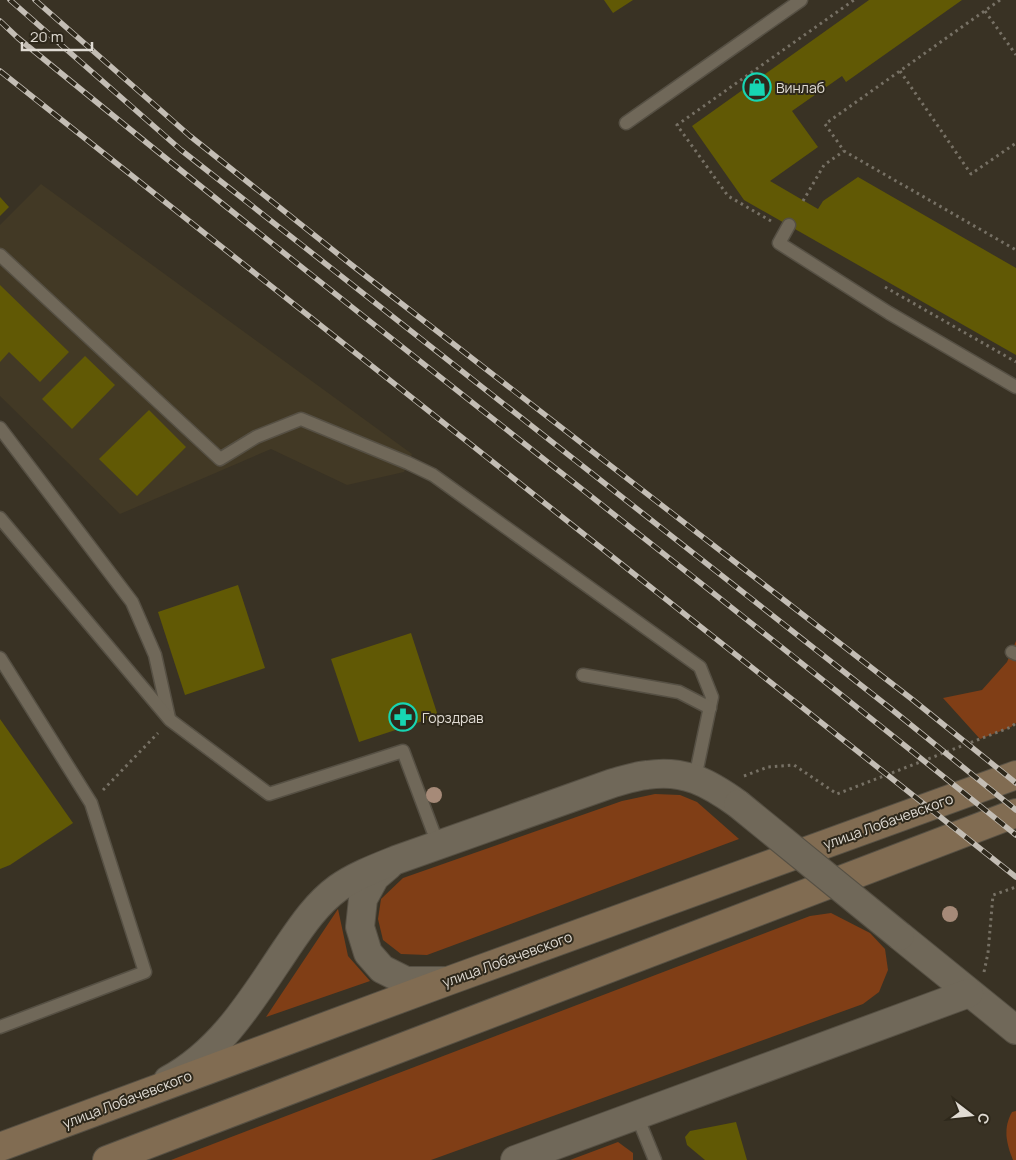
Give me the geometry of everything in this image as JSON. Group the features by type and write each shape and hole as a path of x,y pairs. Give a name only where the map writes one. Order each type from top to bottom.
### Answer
{"main road":[{"name":"улица Лобачевского","path":"0,1147 1016,774"},
{"path":"107,1160 1016,813"}],"street":[{"path":"147,1092 181,1073 210,1050 238,1019 308,917 337,888 364,873 396,860 613,783 647,774 673,774 694,778 717,789 900,936 977,983 1016,1030"},
{"path":"396,860 375,877 363,900 360,927 368,953 382,969 406,981 448,981"},
{"path":"515,1160 637,1116 977,983"}],"lane":[{"path":"626,123 801,0"},
{"path":"789,226 779,243 889,313 1016,386"},
{"path":"0,254 220,459 256,438 301,419 408,463 433,475 700,667 712,697 694,778"},
{"path":"0,428 132,602 155,655 170,720"},
{"path":"0,518 170,720 269,794 403,751 433,831"},
{"path":"0,658 91,803 145,972 0,1027"},
{"path":"583,675 679,692 710,708"},
{"path":"637,1116 655,1160"}],"path":[{"path":"728,196 677,125 854,0"},
{"path":"1000,0 825,124 844,151 1016,250"},
{"path":"985,11 1016,55"},
{"path":"900,72 971,174 1016,142"},
{"path":"803,201 824,165 844,151"},
{"path":"91,803 170,720"},
{"path":"744,776 768,767 794,765 837,794 1011,727 1016,723"},
{"path":"977,983 988,953 993,895 1016,887"}],"shaded area":[{"path":"41,184 412,454 404,472 347,485 271,449 120,514 0,396 0,225"},
{"path":"1016,641 1016,723 1011,727 980,739 943,698 982,690 1007,662"},
{"path":"655,794 680,795 697,802 739,839 427,955 401,954 383,940 378,919 381,899 403,878 622,801"},
{"path":"338,909 348,956 370,981 266,1017"},
{"path":"831,913 870,933 885,949 888,970 879,992 863,1004 431,1160 171,1160 810,916"},
{"path":"1016,1111 1016,1160 1013,1160 1007,1142 1007,1124 1012,1112"},
{"path":"618,1142 633,1153 633,1160 570,1160"}],"building":[{"path":"604,0 633,0 613,13"},
{"path":"869,0 962,0 846,82 842,76 792,111 818,147 770,181 818,209 823,201 858,177 1016,268 1016,355 744,200 692,126"},
{"path":"0,197 9,207 0,216"},
{"path":"0,285 69,352 40,382 9,352 0,362"},
{"path":"85,356 115,385 72,429 42,399"},
{"path":"149,410 186,447 137,496 99,459"},
{"path":"238,585 265,668 185,695 158,612"},
{"path":"411,633 438,716 359,742 331,659"},
{"path":"0,719 73,823 10,865 0,869"},
{"path":"736,1122 747,1160 705,1160 687,1145 685,1137 690,1131"}],"railway":[{"path":"10,0 181,150 890,708 1016,810"},
{"path":"35,0 190,136 353,266 913,700 1016,783"},
{"path":"0,21 18,38 266,239 767,635 1016,835"},
{"path":"0,71 1016,877"}],"place":[{"name":"Винлаб","path":"757,87"},
{"name":"Горздрав","path":"403,717"}]}
